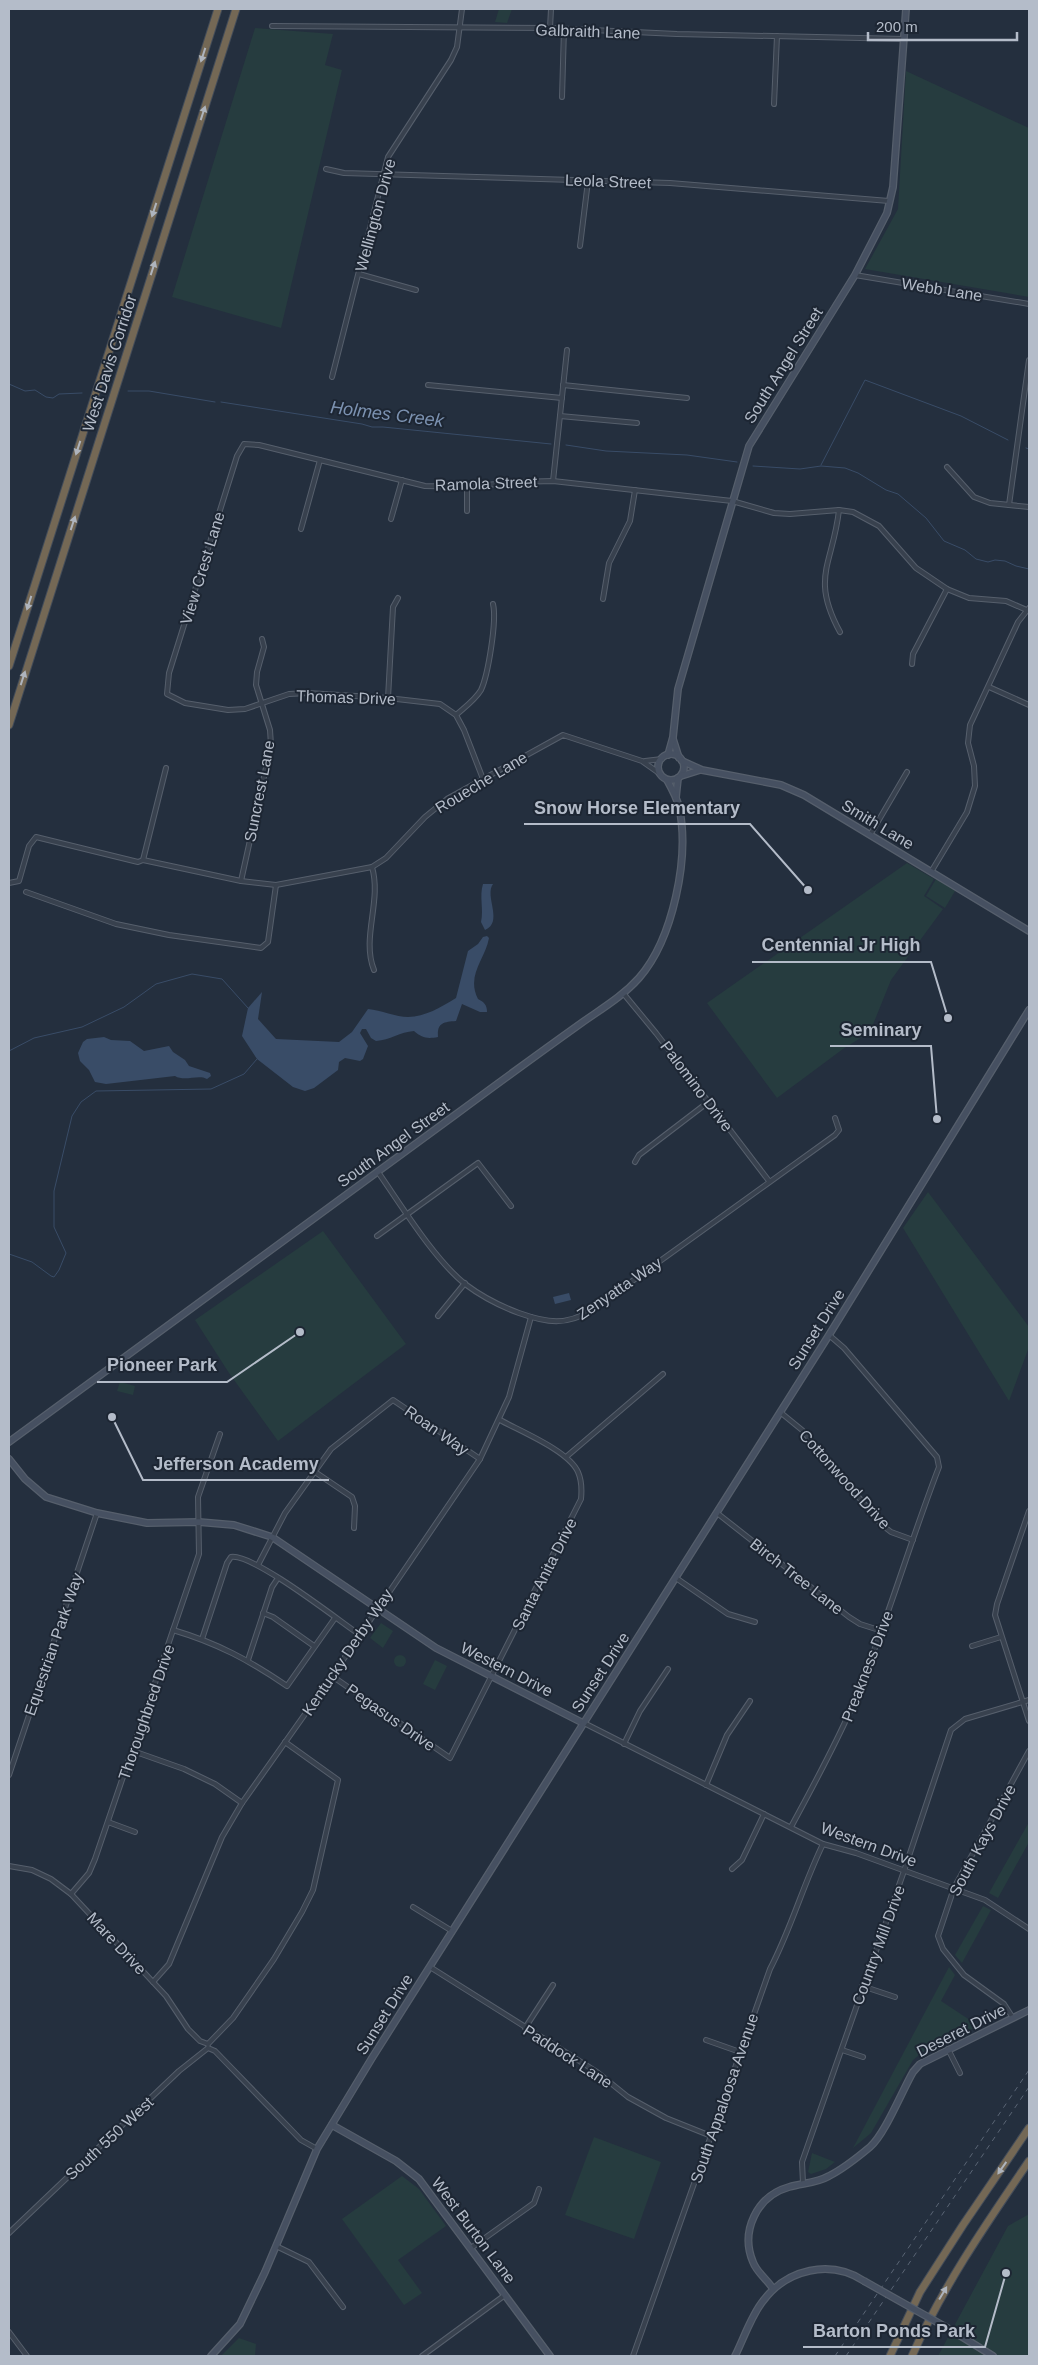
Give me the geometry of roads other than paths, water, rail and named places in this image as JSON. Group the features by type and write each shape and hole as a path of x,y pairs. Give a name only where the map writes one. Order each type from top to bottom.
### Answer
{"highway":[{"name":"West Davis Corridor","path":"9,666 218,9"},
{"name":"West Davis Corridor","path":"9,725 236,9"},
{"path":"890,2356 920,2292 963,2224 1029,2128"},
{"path":"913,2356 938,2301 980,2232 1029,2161"}],"street":[{"name":"Wellington Drive","path":"332,377 388,157 451,60 457,47 462,9"},
{"path":"550,28 551,9"},
{"name":"South Angel Street","path":"668,755 673,737 678,689 749,446 855,275 887,213 893,187 906,9"},
{"name":"Galbraith Lane","path":"272,26 550,28 904,39"},
{"path":"562,97 564,29"},
{"path":"774,104 777,36"},
{"name":"Leola Street","path":"326,169 344,173 680,184 890,201"},
{"path":"580,246 588,181"},
{"path":"358,274 416,290"},
{"name":"Webb Lane","path":"855,275 1029,304"},
{"path":"553,481 566,350"},
{"path":"1009,505 1029,360"},
{"path":"428,385 562,398"},
{"path":"563,385 687,398"},
{"path":"560,416 638,424"},
{"name":"Ramola Street","path":"244,444 259,445 425,486 467,488 516,482 553,481 732,501 774,513 839,510 853,512 879,526 916,568 947,589 969,598 1006,601 1029,610"},
{"name":"View Crest Lane","path":"167,694 169,673 237,456 244,444"},
{"path":"301,529 320,460"},
{"path":"947,467 974,497 990,503 1029,507"},
{"path":"392,519 402,480"},
{"path":"467,488 468,511"},
{"path":"603,599 609,563 630,521 634,490"},
{"path":"839,510 836,533 827,556 824,592 830,614 840,632"},
{"path":"912,664 913,654 947,589"},
{"path":"388,698 393,607 398,598"},
{"path":"484,779 456,715 472,702 481,689 494,625 493,604"},
{"path":"931,872 966,812 975,786 974,766 968,743 970,726 1018,622 1029,610"},
{"name":"Suncrest Lane","path":"241,880 271,745 270,730 256,685 257,672 264,647 262,638"},
{"path":"989,687 1029,705"},
{"name":"Thomas Drive","path":"167,694 185,703 228,710 245,709 289,694 308,693 388,698 440,704 456,715"},
{"name":"Roueche Lane","path":"9,883 19,881 29,846 36,837 138,862 143,860 241,880 276,885 372,867 386,858 425,817 447,799 554,739 563,736 572,737 642,761"},
{"name":"South Angel Street","path":"673,737 680,759"},
{"path":"642,761 668,780 679,777 684,769 680,759 668,755 658,765 659,773"},
{"path":"642,761 662,759"},
{"name":"Smith Lane","path":"680,759 702,770 781,785 804,795 1029,930"},
{"path":"143,860 166,768"},
{"name":"Smith Lane","path":"679,777 702,770"},
{"path":"870,835 907,772"},
{"name":"South Angel Street","path":"676,799 679,777"},
{"name":"South Angel Street","path":"9,1442 623,993 639,977 655,954 672,908 679,872 681,823 676,799 668,780"},
{"path":"372,867 376,886 368,957 374,970"},
{"path":"26,892 116,924 169,935 261,948 268,942 276,885"},
{"name":"Palomino Drive","path":"623,993 656,1032 769,1181"},
{"name":"Sunset Drive","path":"211,2356 240,2324 276,2246 317,2149 332,2124 829,1335 1029,1010"},
{"path":"635,1162 639,1154 708,1102"},
{"name":"Zenyatta Way","path":"378,1172 444,1263 465,1284 502,1306 531,1317 563,1322 577,1319 592,1310 835,1135 839,1130 836,1118"},
{"path":"377,1236 478,1162 511,1206"},
{"path":"438,1316 465,1284"},
{"name":"Kentucky Derby Way","path":"153,1982 169,1964 222,1837 242,1803 332,1676 480,1460 509,1397 531,1317"},
{"name":"Preakness Drive","path":"791,1827 831,1753 852,1708 882,1631 927,1498 940,1467 937,1456 844,1348 829,1335"},
{"path":"566,1457 663,1374"},
{"name":"Roan Way","path":"314,1472 331,1449 394,1400 480,1460"},
{"name":"Cottonwood Drive","path":"780,1412 802,1430 882,1525 892,1532 913,1540"},
{"name":"Santa Anita Drive","path":"450,1758 581,1499 582,1486 578,1471 566,1457 500,1420"},
{"name":"Thoroughbred Drive","path":"71,1894 89,1873 133,1751 199,1554 198,1497 220,1434"},
{"name":"Western Drive","path":"9,1458 24,1479 46,1497 97,1513 147,1523 199,1522 234,1525 272,1537 436,1648 490,1676 823,1844 856,1853 992,1903 1029,1928"},
{"path":"258,1565 285,1513 314,1472 352,1497 355,1506 354,1528"},
{"path":"1029,1511 997,1604 995,1615 1029,1721"},
{"name":"Equestrian Park Way","path":"9,1774 97,1513"},
{"name":"Birch Tree Lane","path":"717,1513 850,1617 860,1624 882,1631"},
{"path":"202,1639 227,1563 231,1558 237,1556 258,1565 360,1635"},
{"path":"248,1660 272,1587 278,1578"},
{"path":"676,1578 728,1614 755,1622"},
{"path":"263,1613 274,1617 314,1646"},
{"path":"173,1630 202,1639 248,1660 287,1686 335,1618"},
{"path":"972,1646 1001,1637"},
{"path":"624,1744 640,1712 668,1669"},
{"name":"Pegasus Drive","path":"332,1676 450,1758"},
{"name":"Country Mill Drive","path":"803,2183 802,2162 842,2050 862,1986 904,1871 951,1730 965,1719 1029,1700"},
{"path":"706,1786 727,1735 750,1701"},
{"name":"South 550 West","path":"9,2233 179,2071 208,2046 232,2018 274,1959 302,1912 313,1890 338,1780 285,1742"},
{"path":"133,1751 184,1769 216,1784 242,1803"},
{"name":"South Kays Drive","path":"1013,2020 1004,2004 964,1975 943,1949 938,1936 954,1888 1029,1751"},
{"path":"732,1869 742,1860 764,1814"},
{"path":"108,1822 136,1832"},
{"name":"South Appaloosa Avenue","path":"633,2356 770,1969 783,1944 823,1844"},
{"name":"Mare Drive","path":"9,1866 32,1870 51,1879 71,1894 166,1996 188,2029 200,2041 216,2051 301,2140 317,2149"},
{"path":"413,1907 452,1931"},
{"name":"Paddock Lane","path":"430,1967 597,2072 628,2097 666,2118 711,2136"},
{"path":"525,2028 553,1985"},
{"path":"862,1986 895,1996"},
{"name":"Deseret Drive","path":"774,2289 753,2264 748,2238 750,2225 764,2201 781,2190 803,2183 815,2182 829,2176 871,2146 879,2135 913,2072 920,2064 948,2049 1013,2020 1029,2010"},
{"path":"706,2040 740,2052"},
{"path":"948,2049 960,2073"},
{"path":"842,2050 862,2057"},
{"name":"West Burton Lane","path":"332,2124 396,2161 419,2180 550,2356"},
{"path":"471,2248 534,2203 539,2189"},
{"path":"276,2246 308,2262 343,2306"},
{"path":"735,2356 762,2302 774,2289 795,2275 810,2270 829,2268 841,2270 864,2281 993,2356"},
{"path":"422,2356 505,2294"},
{"path":"9,2332 27,2356"}],"water":[{"path":"483,884 493,884 491,895 493,921 485,930 481,922"},
{"path":"487,936 489,938 487,946 474,982 478,999 485,1004 487,1012 480,1012 462,1004 456,1021 442,1024 438,1037 434,1038 422,1037 414,1031 376,1041 371,1038 366,1029 362,1029 360,1033 368,1046 363,1059 360,1061 345,1058 339,1062 338,1070 314,1088 305,1091 293,1087 257,1059 242,1036 248,1008 262,992 258,1019 276,1039 339,1042 352,1032 368,1009 403,1017 414,1017 427,1013 456,998 468,951 478,944 483,937"},
{"path":"104,1037 111,1040 130,1041 144,1051 169,1046 189,1066 210,1073 211,1076 207,1079 200,1077 179,1078 175,1076 106,1084 95,1082 89,1070 80,1061 78,1053 83,1042 87,1039"},
{"path":"569,1293 571,1300 555,1304 553,1297"}],"waterway":[{"path":"821,465 865,380 961,416 1008,440"},
{"name":"Holmes Creek","path":"9,384 25,391 35,390 46,397 53,398 59,394 82,393"},
{"name":"Holmes Creek","path":"128,391 149,391 215,402"},
{"name":"Holmes Creek","path":"221,402 372,427 551,444"},
{"name":"Holmes Creek","path":"566,445 606,451 687,455 737,462"},
{"name":"Holmes Creek","path":"753,466 800,469 821,466 845,468 858,473 886,490 898,494 926,518 944,541 965,550 976,559 988,562 995,560 1005,561 1029,569"},
{"path":"9,1051 34,1038 82,1027 124,1007 156,984 192,974 222,979 248,1008"},
{"path":"9,1254 32,1262 54,1277 59,1270 66,1253 54,1227 54,1191 72,1116 81,1102 96,1091 211,1089 244,1074 257,1059"}],"railway":[{"path":"835,2356 1029,2070"},
{"path":"846,2356 1029,2087"}],"place":[{"name":"Snow Horse Elementary","path":"808,890"},
{"name":"Centennial Jr High","path":"948,1018"},
{"name":"Seminary","path":"937,1119"},
{"name":"Pioneer Park","path":"300,1332"},
{"name":"Jefferson Academy","path":"112,1417"},
{"name":"Barton Ponds Park","path":"1006,2273"}]}
